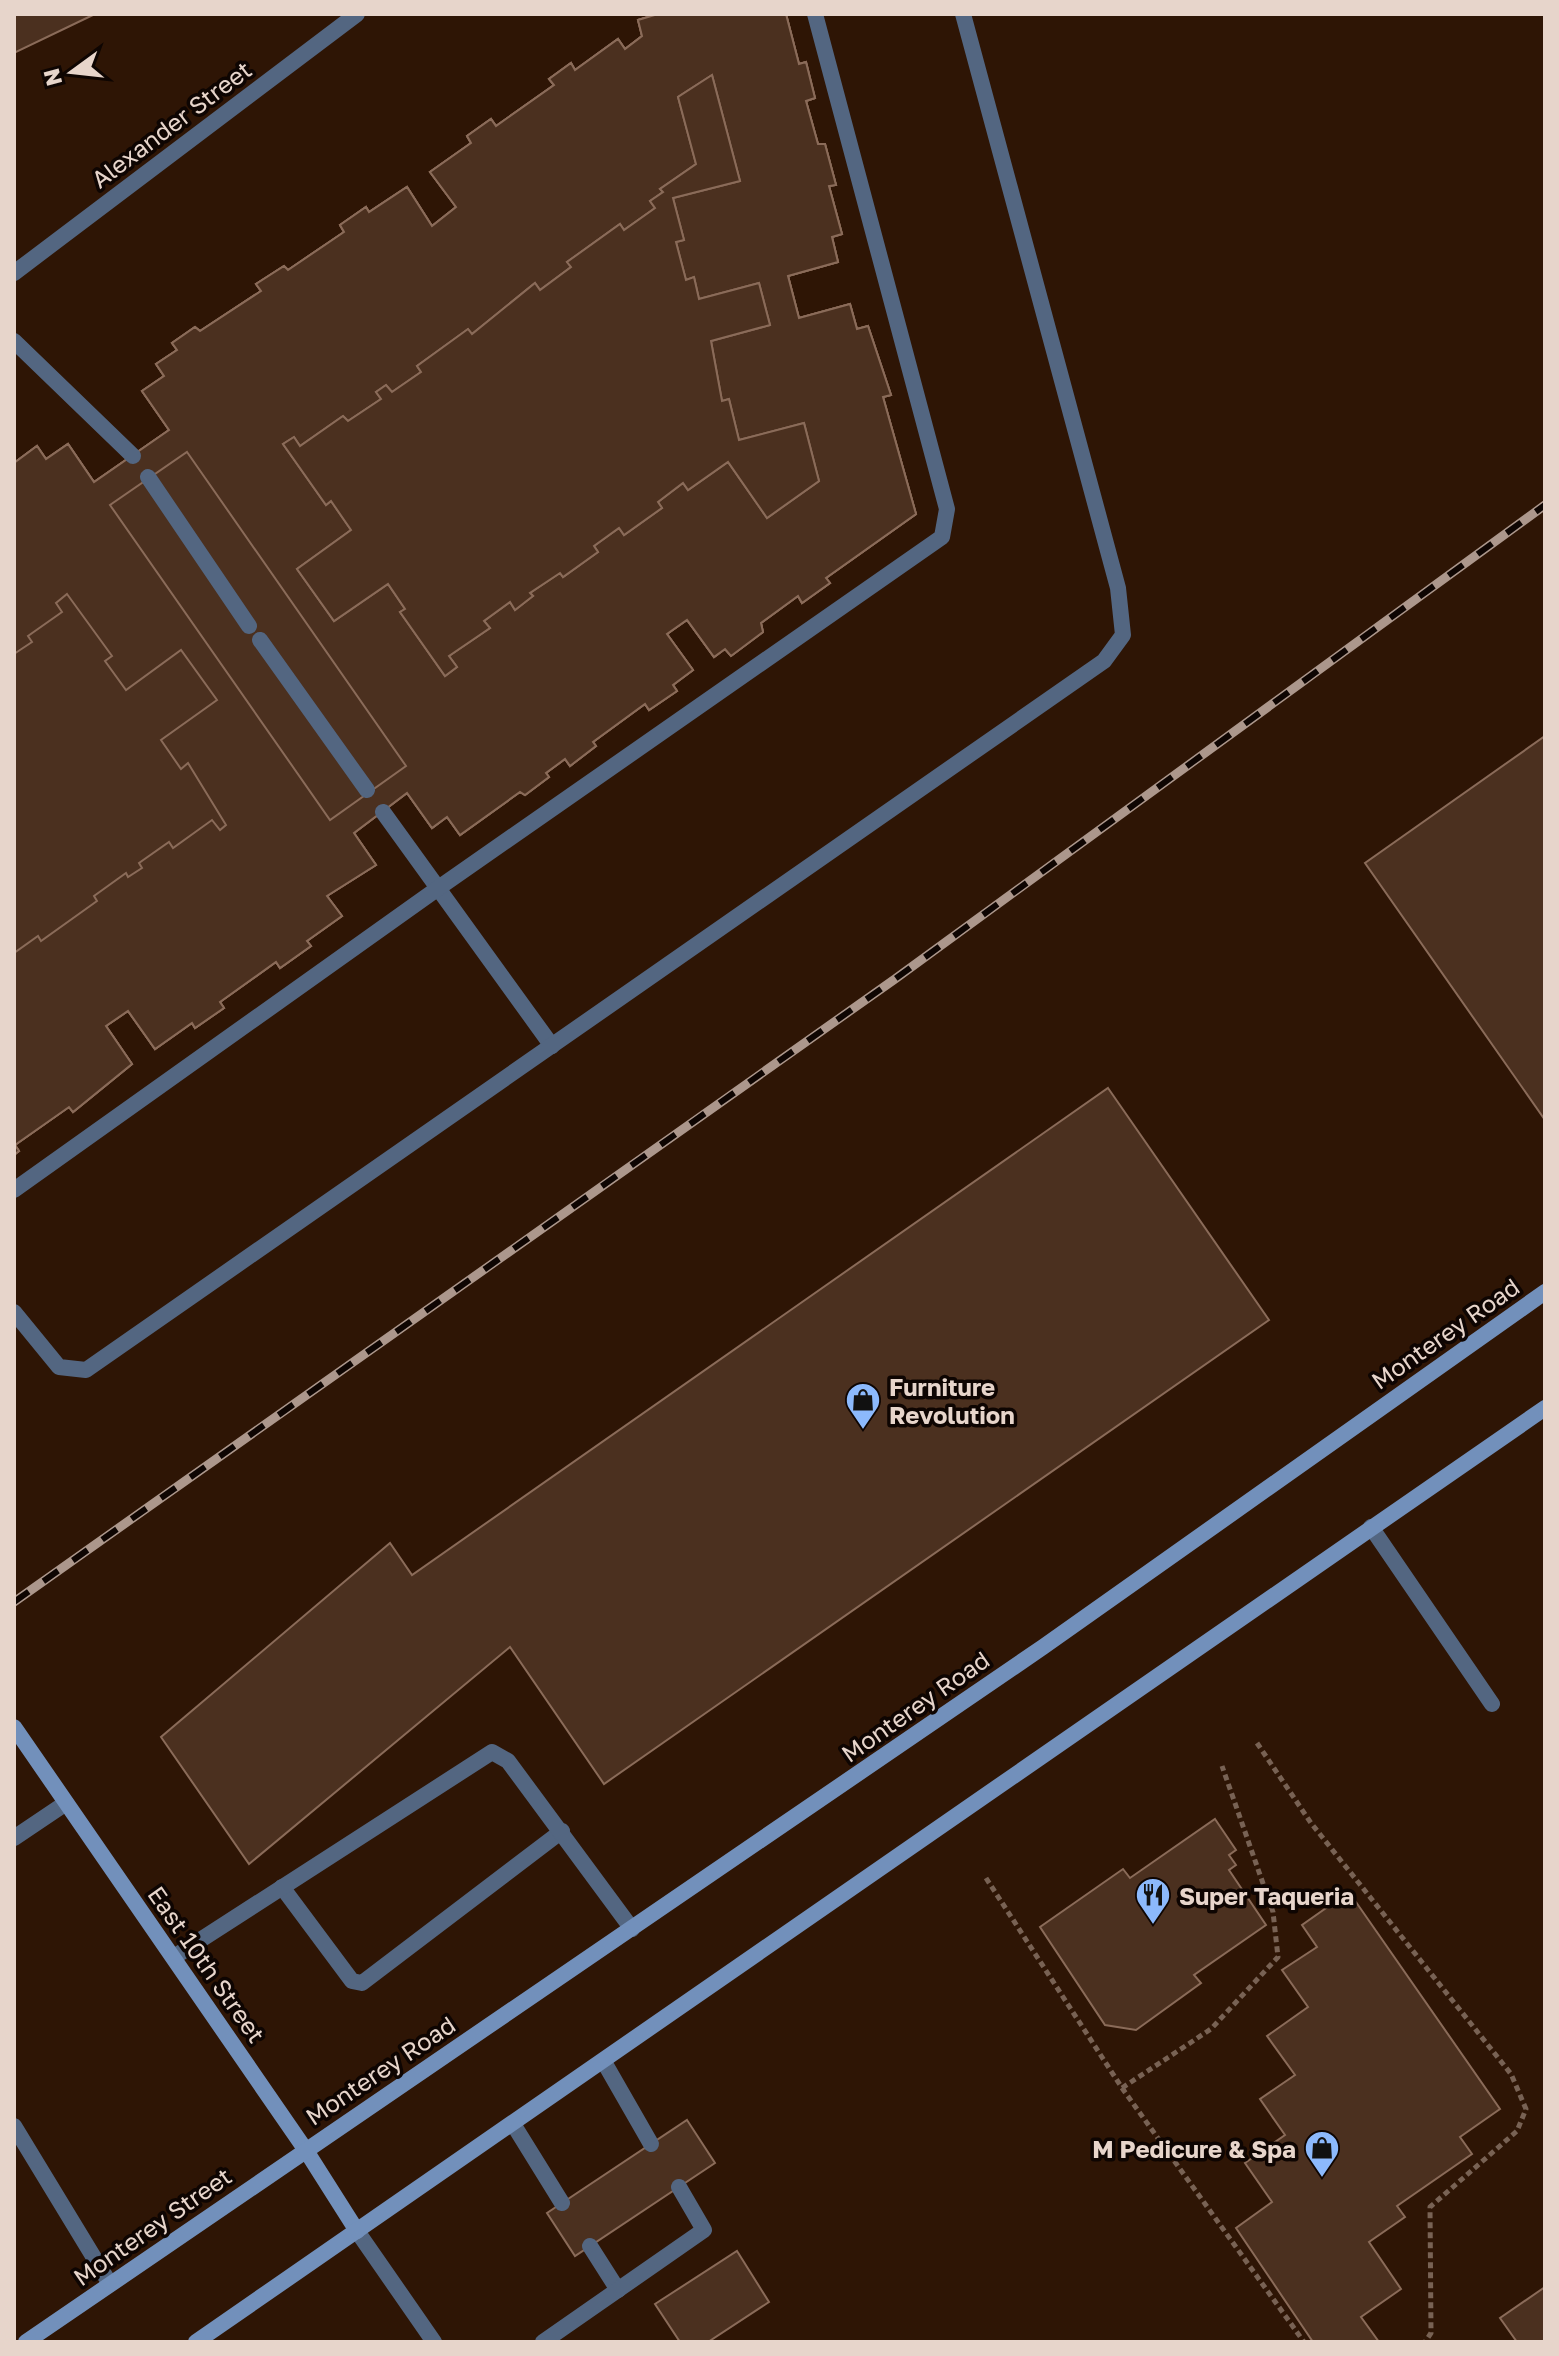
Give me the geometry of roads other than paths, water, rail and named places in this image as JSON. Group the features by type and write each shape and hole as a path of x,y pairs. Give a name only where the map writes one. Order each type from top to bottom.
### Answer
{"main road":[{"name":"Monterey Road","path":"305,2149 1030,1656 1545,1292"},
{"path":"196,2342 1545,1408"},
{"name":"East 10th Street","path":"14,1727 305,2149 357,2231"},
{"name":"Monterey Street","path":"26,2342 305,2149"}],"street":[{"name":"Alexander Street","path":"14,273 357,14"},
{"path":"14,1190 437,889 942,537 947,509 815,14"},
{"path":"14,1312 59,1367 86,1370 1104,661 1123,635 1118,588 963,14"},
{"path":"14,341 133,456"},
{"path":"148,477 249,626"},
{"path":"260,640 367,790"},
{"path":"383,812 552,1046"},
{"path":"1371,1527 1492,1704"},
{"path":"174,1957 492,1752 508,1761 632,1929"},
{"path":"14,1838 66,1803"},
{"path":"282,1887 352,1981 362,1983 562,1831"},
{"path":"604,2062 651,2144"},
{"path":"513,2124 562,2203"},
{"path":"14,2126 110,2284"},
{"path":"543,2342 704,2230 679,2187"},
{"path":"357,2231 434,2342"},
{"path":"590,2246 618,2290"}],"railway":[{"path":"14,1602 895,979 1545,505"}],"place":[{"name":"Furniture Revolution","path":"863,1431"},
{"name":"Super Taqueria","path":"1153,1926"},
{"name":"M Pedicure & Spa","path":"1322,2179"}]}
